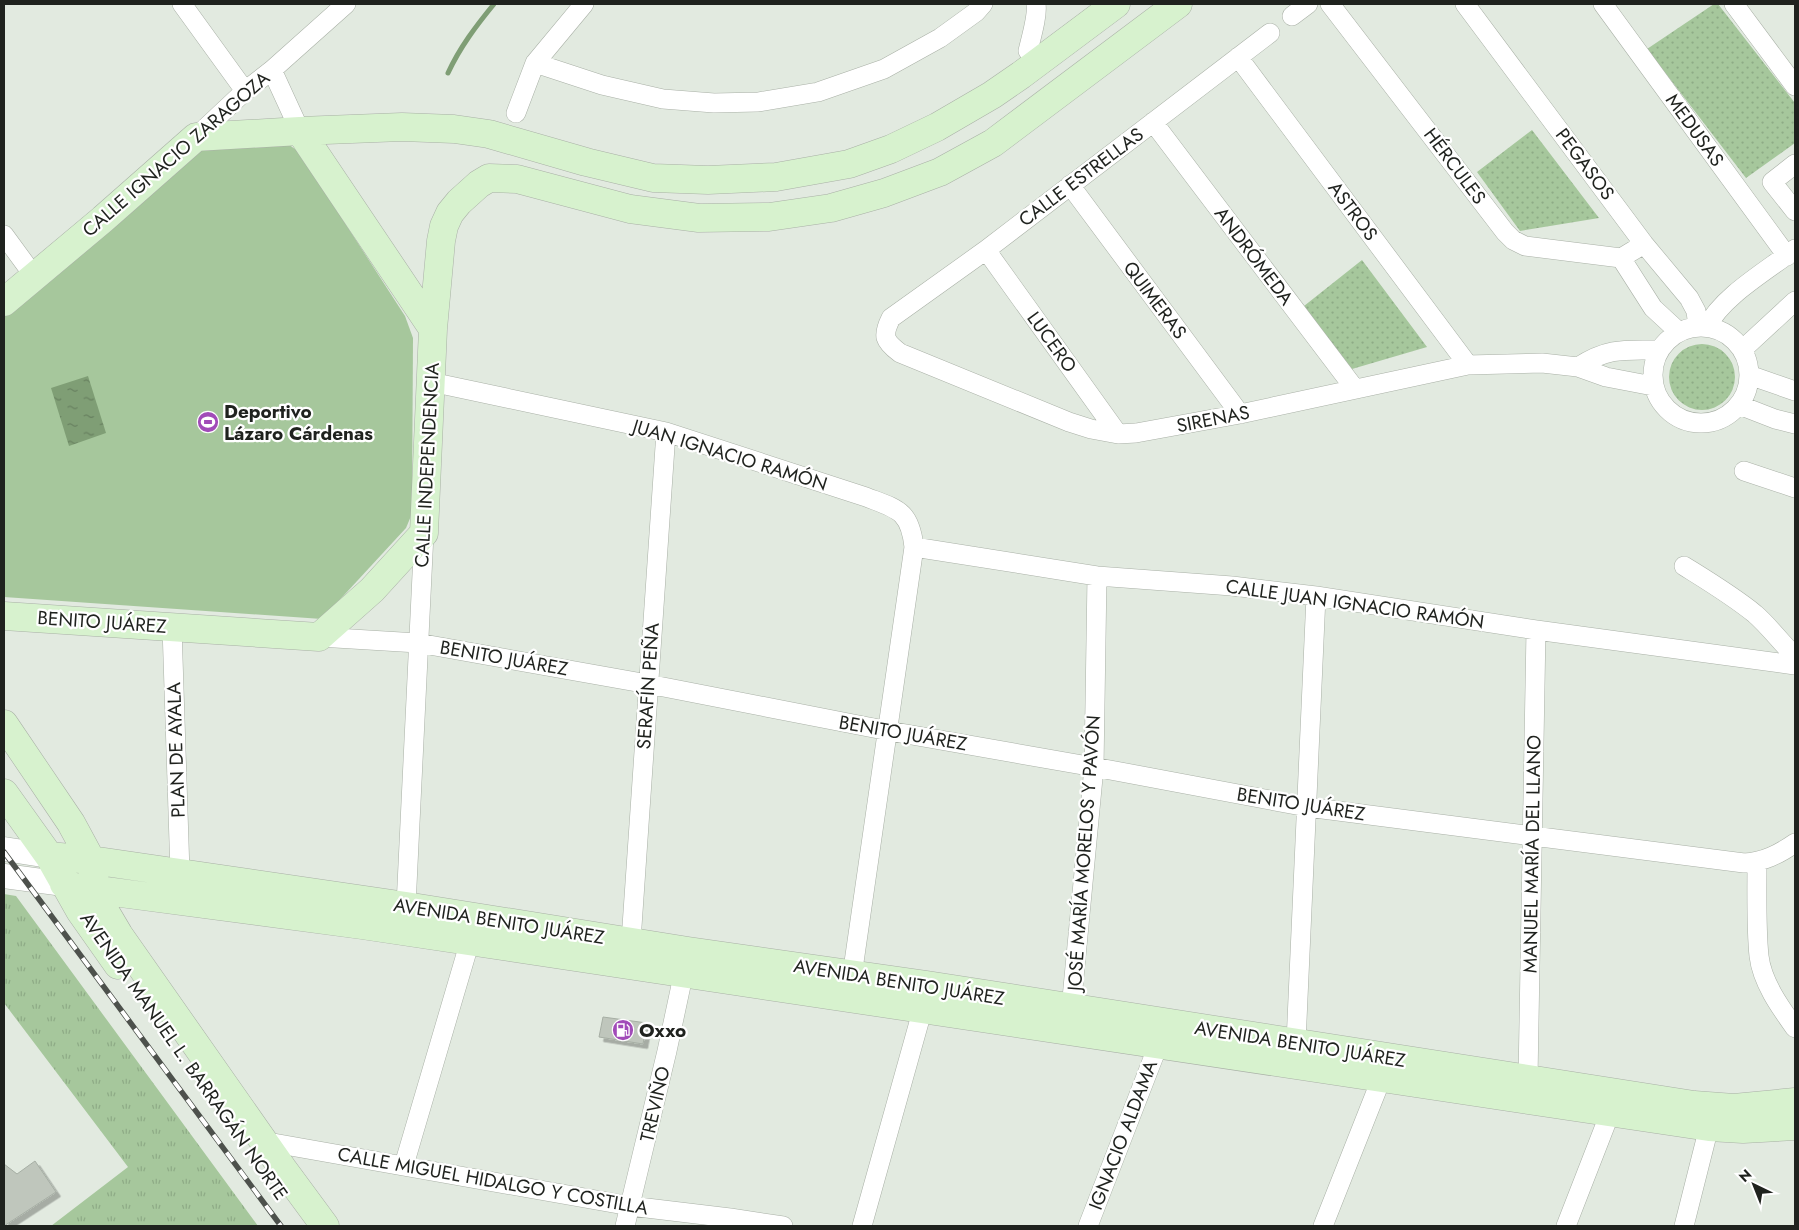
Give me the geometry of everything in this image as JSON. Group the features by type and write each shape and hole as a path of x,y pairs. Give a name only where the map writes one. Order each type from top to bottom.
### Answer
{"main road":[{"path":"196,137 402,127 454,129 489,134 586,162 653,178 708,180 776,177 849,164 891,149 962,114 1038,63 1116,4"},
{"path":"1133,4 1149,25"},
{"path":"489,134 489,178 517,179 630,210 699,218 769,217 832,208 884,193 940,172 993,144 1178,4"},
{"path":"1038,63 1060,93"},
{"path":"300,131 433,330"},
{"name":"CALLE IGNACIO ZARAGOZA","path":"4,302 103,219 196,137"},
{"name":"CALLE INDEPENDENCIA","path":"424,533 433,330 441,241 444,226 450,213 478,184 489,178"},
{"path":"319,637 372,590 424,533"},
{"name":"BENITO JUÁREZ","path":"4,616 319,637"},
{"name":"AVENIDA MANUEL L. BARRAGÁN NORTE","path":"4,724 70,823 91,860 96,889 106,913 119,935 262,1141 325,1226"},
{"name":"AVENIDA MANUEL L. BARRAGÁN NORTE","path":"4,793 49,856 80,911 306,1226"},
{"name":"AVENIDA BENITO JUÁREZ","path":"49,856 91,860 406,906 631,941 686,963 923,1008 1709,1127 1744,1130 1795,1126"},
{"name":"AVENIDA BENITO JUÁREZ","path":"64,884 470,941 686,963 852,976 926,986 1694,1105 1734,1108 1795,1102"}],"street":[{"path":"182,4 244,91"},
{"name":"CALLE IGNACIO ZARAGOZA","path":"196,137 244,91 272,70 346,4"},
{"path":"516,113 535,63 584,4"},
{"path":"535,63 602,85 663,99 714,103 758,102 818,92 884,69 940,38 976,12 983,4"},
{"path":"1292,16 1308,4"},
{"name":"HÉRCULES","path":"1330,4 1513,240 1526,246 1621,258"},
{"name":"PEGASOS","path":"1465,4 1644,244 1693,304 1703,327"},
{"name":"MEDUSAS","path":"1603,4 1791,252"},
{"path":"1734,4 1795,86"},
{"path":"1038,63 1028,51 1032,28 1039,6"},
{"name":"CALLE ESTRELLAS","path":"891,318 986,250 1270,33"},
{"name":"ASTROS","path":"1238,57 1468,365"},
{"path":"272,70 300,131"},
{"name":"ANDRÓMEDA","path":"1153,122 1356,389"},
{"path":"1795,164 1772,182 1795,211"},
{"name":"QUIMERAS","path":"1070,185 1240,414"},
{"path":"4,235 34,276"},
{"path":"1644,244 1621,258 1654,308 1679,332"},
{"name":"LUCERO","path":"986,250 1118,434"},
{"path":"1703,327 1723,303 1791,252"},
{"path":"1742,350 1795,301"},
{"name":"SIRENAS","path":"891,318 886,329 885,338 890,346 900,353 1069,422 1091,429 1118,434 1136,433 1240,414 1468,365 1542,363 1578,367 1606,377 1653,386"},
{"path":"1703,327 1721,331 1733,339 1742,350 1747,362 1749,375 1746,391 1739,405 1722,419 1701,424 1679,419 1662,406 1653,386 1652,368 1659,350 1668,340 1679,332 1703,327"},
{"path":"1578,367 1597,356 1618,350 1659,350"},
{"path":"1749,375 1795,391"},
{"name":"JUAN IGNACIO RAMÓN","path":"431,382 666,432 866,498 894,509 904,516 912,529 914,547"},
{"path":"1739,405 1775,419 1795,424"},
{"name":"SERAFÍN PEÑA","path":"631,941 666,432"},
{"path":"1744,472 1795,488"},
{"name":"CALLE INDEPENDENCIA","path":"406,906 424,533"},
{"path":"852,976 914,547"},
{"name":"CALLE JUAN IGNACIO RAMÓN","path":"914,547 1097,576 1232,586 1316,596 1536,630 1795,665"},
{"path":"1684,566 1726,592 1755,614 1795,656"},
{"name":"JOSÉ MARÍA MORELOS Y PAVÓN","path":"1071,1009 1094,767 1097,576"},
{"path":"1296,1043 1316,596"},
{"name":"PLAN DE AYALA","path":"172,627 180,873"},
{"name":"MANUEL MARÍA DEL LLANO","path":"1528,1078 1536,630"},
{"name":"BENITO JUÁREZ","path":"319,637 418,642 648,684 888,731 1307,807 1744,863 1770,858 1795,843"},
{"name":"AVENIDA BENITO JUÁREZ","path":"4,849 49,856"},
{"path":"1757,862 1759,956 1766,979 1780,1008 1795,1028"},
{"name":"AVENIDA BENITO JUÁREZ","path":"4,876 64,884"},
{"path":"404,1165 470,941"},
{"name":"TREVIÑO","path":"625,1226 686,963"},
{"path":"862,1226 923,1008"},
{"name":"IGNACIO ALDAMA","path":"1088,1226 1159,1043"},
{"path":"1323,1226 1382,1077"},
{"path":"1566,1226 1610,1113"},
{"path":"1684,1226 1709,1127"},
{"name":"CALLE MIGUEL HIDALGO Y COSTILLA","path":"262,1141 630,1206 783,1226"}],"green space":[{"path":"1714,4 1718,4 1795,103 1795,143 1746,178 1647,49"},
{"path":"1532,130 1599,218 1520,231 1477,172"},
{"name":"Deportivo Lázaro Cárdenas","path":"288,144 299,152 405,316 413,338 412,505 411,516 406,528 322,619 4,597 4,315 194,150"},
{"path":"1362,260 1427,347 1352,369 1304,306"},
{"path":"1695,344 1709,344 1721,349 1730,358 1735,370 1733,390 1726,401 1709,410 1695,410 1683,405 1674,396 1669,384 1669,370 1674,358 1683,349"},
{"path":"4,894 16,896 258,1226 51,1226 128,1167 4,1003"}],"water":[{"path":"88,376 106,433 69,446 51,388"}],"building":[{"name":"Oxxo","path":"603,1017 647,1023 643,1044 599,1037"},
{"path":"35,1161 56,1192 4,1226 4,1164 17,1174"}],"waterway":[{"path":"448,73 469,37 494,4"}],"railway":[{"path":"4,852 281,1226"}],"place":[{"name":"Deportivo Lázaro Cárdenas","path":"208,422"},
{"name":"Oxxo","path":"623,1030"}]}
